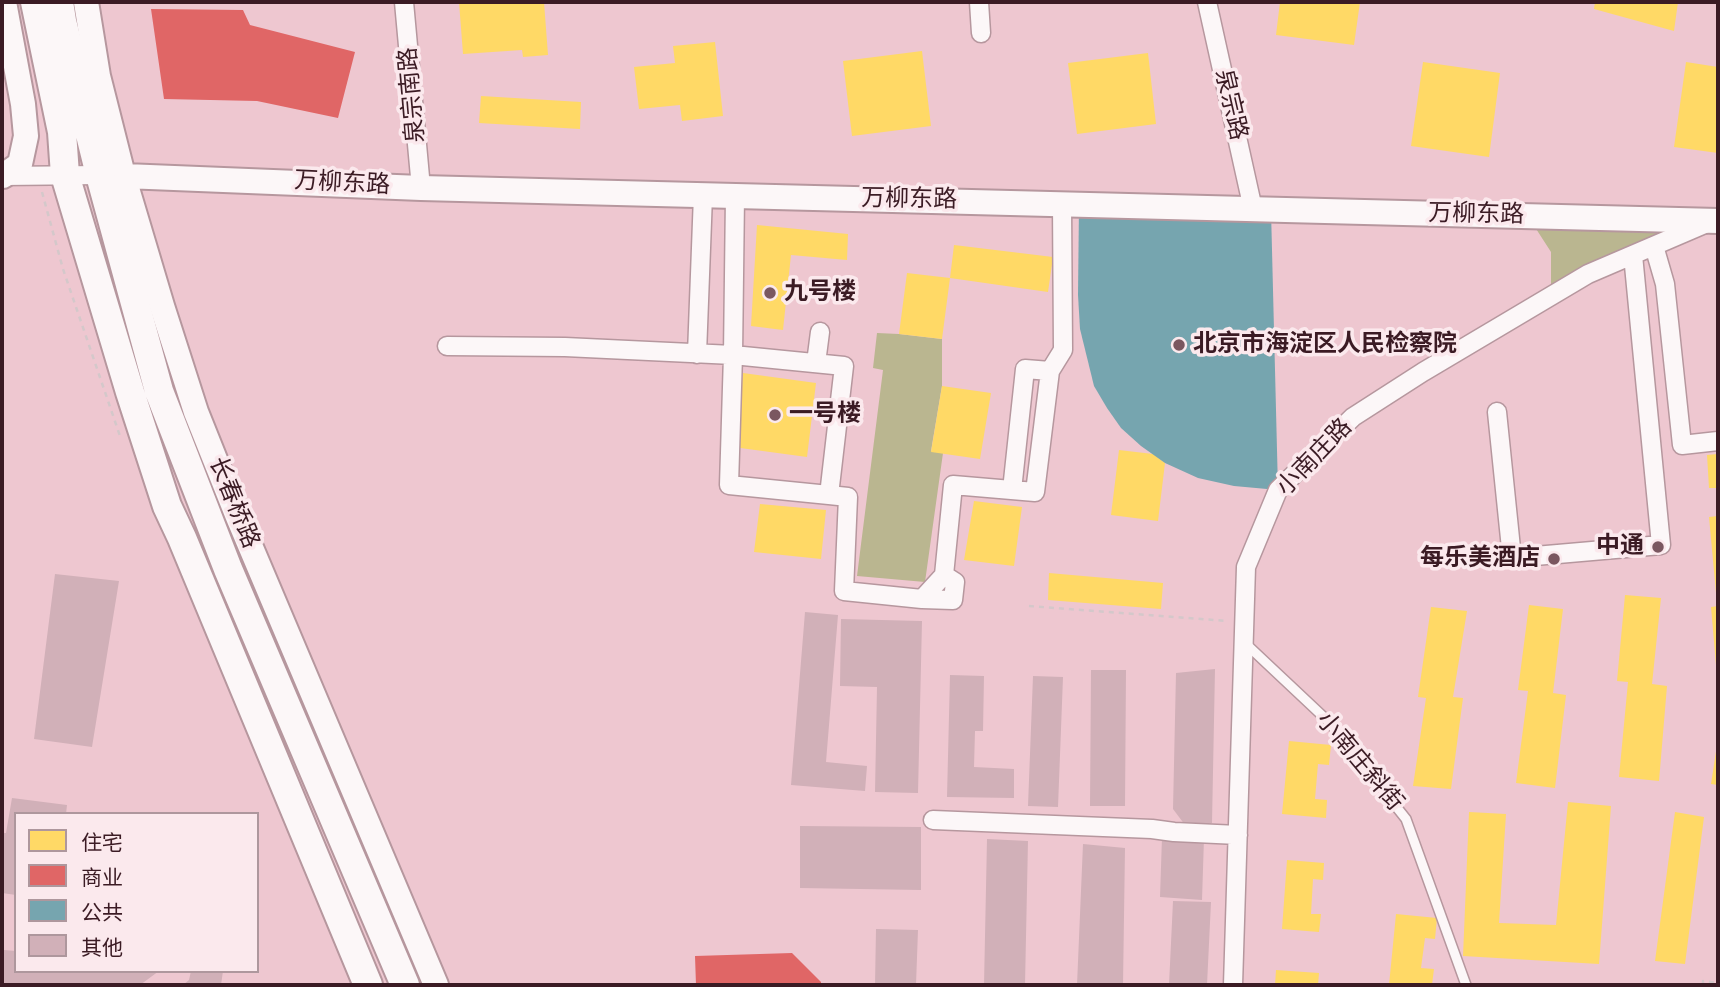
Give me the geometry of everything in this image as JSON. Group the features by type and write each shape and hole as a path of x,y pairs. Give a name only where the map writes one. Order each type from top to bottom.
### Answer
{"main road":[{"path":"35,2 62,132 65,176 167,506 369,985"},
{"name":"长春桥路","path":"59,2 62,21 111,175 159,391 228,569 405,985"},
{"path":"338,914 343,960 351,985"}],"street":[{"path":"2,176 20,164 26,136 23,104 4,2"},
{"name":"长春桥路","path":"86,2 111,175 196,412 238,517 436,985"},
{"name":"泉宗南路","path":"404,2 421,188"},
{"path":"979,2 981,33"},
{"name":"泉宗路","path":"1207,2 1253,209"},
{"path":"2,176 111,175"},
{"name":"万柳东路","path":"111,175 421,188 1715,221"},
{"path":"697,354 703,195"},
{"path":"736,196 729,485 848,497 844,591 922,599 944,575 953,485 1035,492 1050,371 1063,350 1062,204"},
{"name":"小南庄路","path":"1233,985 1246,567 1278,489 1353,417 1423,372 1588,274 1715,221"},
{"path":"1654,246 1665,284 1682,445 1718,441"},
{"path":"1497,412 1512,558 1661,545 1633,255"},
{"path":"816,363 820,332"},
{"path":"447,346 565,347 733,355 844,366 829,495"},
{"path":"228,569 238,517"},
{"path":"933,820 1238,835"}],"lane":[{"name":"小南庄斜街","path":"1244,642 1329,722 1406,818 1466,985"}],"path":[{"path":"1029,606 1244,622"},
{"path":"1703,985 1703,981 1718,983"}],"shaded area":[{"path":"1531,221 1673,228 1551,285 1551,252"},
{"path":"877,333 942,339 942,386 931,451 943,453 925,582 857,576 883,370 873,368"}],"building: 住宅":[{"path":"459,2 544,2 548,55 523,57 522,50 463,54"},
{"path":"1280,2 1360,2 1354,45 1276,35"},
{"path":"1595,2 1678,2 1674,31 1594,9"},
{"path":"715,42 723,116 682,121 680,105 639,109 634,67 675,63 673,46"},
{"path":"922,51 931,126 852,136 843,61"},
{"path":"1148,53 1156,124 1077,134 1068,63"},
{"path":"1423,62 1500,73 1489,157 1411,146"},
{"path":"1686,62 1718,67 1718,153 1674,147"},
{"path":"481,96 581,102 580,129 479,123"},
{"name":"九号楼","path":"757,225 848,234 847,260 791,255 783,330 751,326"},
{"path":"954,245 1053,257 1048,292 950,278"},
{"path":"907,273 950,278 942,339 899,334"},
{"name":"一号楼","path":"743,373 816,383 807,457 733,447"},
{"path":"942,386 991,393 980,459 931,452"},
{"path":"1119,450 1153,454 1165,463 1158,521 1111,515"},
{"path":"1718,454 1718,488 1709,488 1707,455"},
{"path":"974,501 1022,507 1014,566 964,560"},
{"path":"760,504 826,510 821,559 754,552"},
{"path":"1718,516 1718,593 1716,593 1709,517"},
{"path":"1049,573 1163,583 1161,609 1048,600"},
{"path":"1625,595 1661,598 1652,684 1667,686 1659,781 1619,777 1628,682 1617,681"},
{"path":"1529,605 1563,609 1553,693 1566,695 1555,788 1516,783 1528,691 1518,690"},
{"path":"1718,606 1718,665 1716,665 1711,607"},
{"path":"1431,607 1467,611 1453,697 1463,698 1451,789 1413,786 1426,698 1418,697"},
{"path":"1289,741 1331,745 1329,765 1318,764 1315,799 1327,800 1326,818 1282,814"},
{"path":"1718,745 1718,785 1711,784"},
{"path":"1568,802 1611,806 1599,964 1463,956 1469,812 1506,814 1499,923 1556,925"},
{"path":"1675,812 1704,817 1685,964 1655,961"},
{"path":"1287,860 1324,863 1323,880 1313,879 1311,914 1321,914 1319,932 1282,929"},
{"path":"1396,914 1437,918 1435,939 1425,938 1421,968 1434,969 1432,985 1389,985"},
{"path":"1276,970 1319,973 1318,985 1275,985"}],"building: 商业":[{"path":"151,9 243,10 250,25 355,52 338,118 257,101 164,99"},
{"path":"792,953 821,985 696,985 695,956"}],"building: 公共":[{"name":"北京市海淀区人民检察院","path":"1079,205 1271,210 1278,490 1234,486 1198,478 1165,463 1121,428 1107,408 1094,386 1080,329"}],"building: 其他":[{"path":"55,574 119,581 92,747 34,739"},
{"path":"805,612 838,615 826,762 867,766 865,791 791,785"},
{"path":"841,619 922,621 918,793 875,792 877,687 840,686"},
{"path":"1215,669 1212,823 1188,829 1173,809 1176,673"},
{"path":"1091,670 1126,670 1125,806 1090,806"},
{"path":"950,675 984,676 983,731 975,731 974,767 1014,769 1014,798 947,797"},
{"path":"1033,676 1063,677 1058,807 1028,806"},
{"path":"12,798 67,805 66,812 14,812 14,895 2,893 2,833 6,833"},
{"path":"800,826 921,827 921,890 800,888"},
{"path":"1162,837 1204,838 1202,900 1160,897"},
{"path":"987,839 1028,841 1025,985 984,985"},
{"path":"1083,844 1125,848 1123,985 1077,985"},
{"path":"1173,901 1211,902 1207,985 1169,985"},
{"path":"876,929 918,930 916,985 875,985"},
{"path":"4,950 14,951 14,973 156,973 140,985 2,985"},
{"path":"191,973 223,973 221,985 183,985 189,980"}],"place":[{"name":"九号楼","path":"770,293"},
{"name":"北京市海淀区人民检察院","path":"1179,345"},
{"name":"一号楼","path":"775,415"},
{"name":"中通","path":"1658,547"},
{"name":"每乐美酒店","path":"1554,559"}]}
